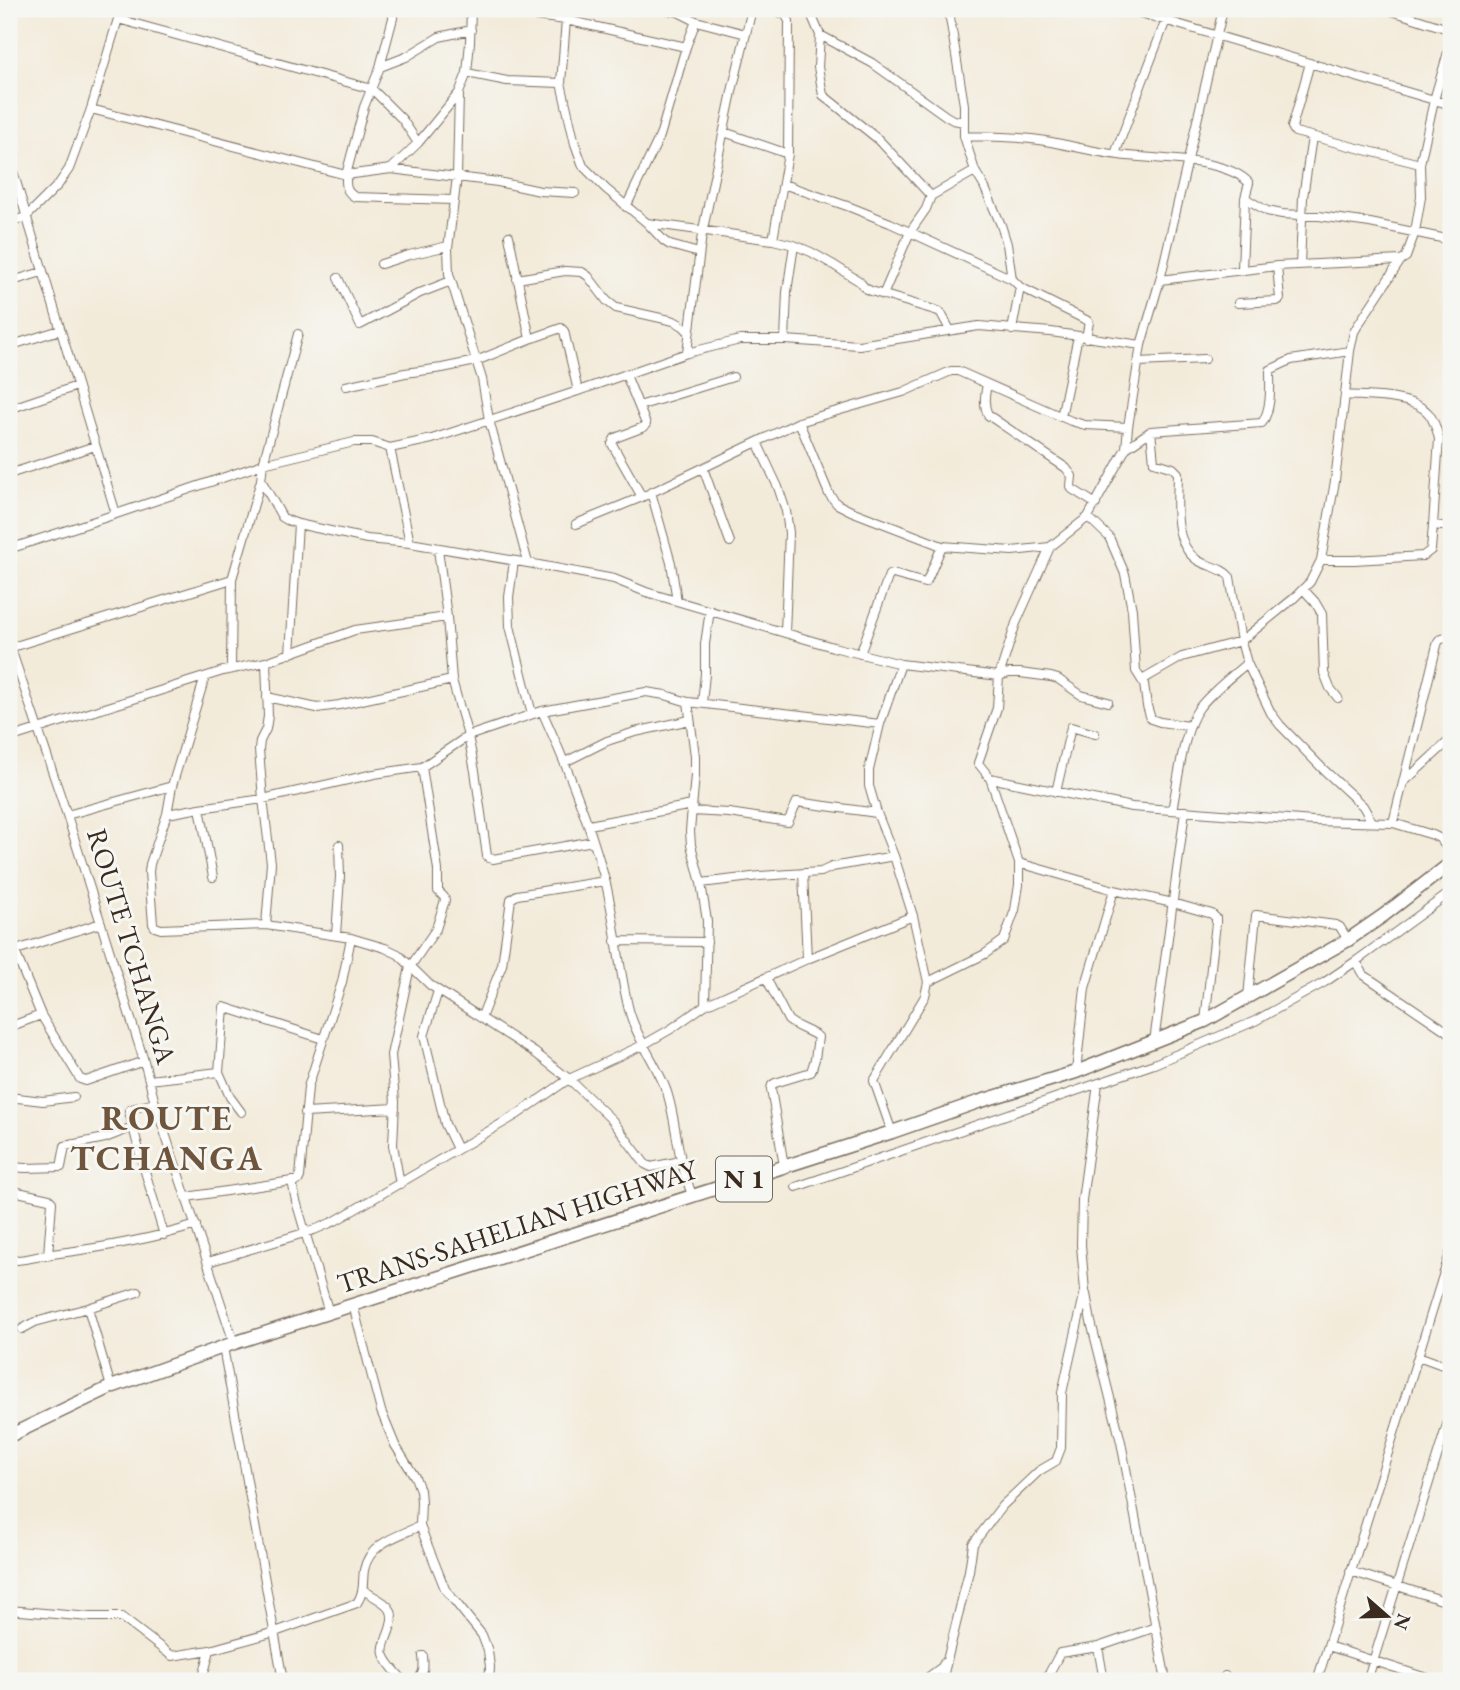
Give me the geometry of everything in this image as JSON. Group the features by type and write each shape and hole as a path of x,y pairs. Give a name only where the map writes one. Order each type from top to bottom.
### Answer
{"highway":[{"name":"TRANS-SAHELIAN HIGHWAY","path":"9,1436 111,1387 229,1345 1076,1072 1154,1042 1205,1021 1348,940 1451,863"}],"street":[{"path":"9,222 26,216 58,185 69,169 91,109 121,9"},
{"path":"393,9 380,66 364,107 346,175 346,188 355,197 453,200"},
{"path":"391,169 418,143 459,93 467,73 471,9"},
{"path":"530,9 535,16 566,20 686,47"},
{"path":"664,9 679,10 696,21 746,34"},
{"path":"687,353 703,230 752,9"},
{"path":"768,9 785,14 789,21 788,154 773,240"},
{"path":"809,9 820,35 818,67 823,95 879,140 931,196"},
{"path":"952,9 950,18 964,104 964,136 975,171 1002,225 1012,279"},
{"path":"1127,9 1451,105"},
{"path":"928,982 985,954 1004,940 1015,911 1019,863 990,778 978,763 997,708 999,677 1016,623 1050,547 1088,517 1126,448 1141,345 1160,281 1223,9"},
{"path":"1386,9 1451,30"},
{"path":"118,19 372,89 402,119 418,143"},
{"path":"566,20 561,83 581,162 590,174 647,223 664,242 699,253"},
{"path":"1115,155 1166,20"},
{"path":"626,207 660,136 696,21"},
{"path":"380,66 406,57 439,37 471,30"},
{"path":"820,35 872,63 946,116 964,122"},
{"path":"1142,680 1182,657 1241,641 1310,582 1321,560 1335,481 1354,332 1401,260 1406,257 1415,232 1421,197 1420,164 1434,100 1451,42"},
{"path":"1310,63 1292,127 1295,132 1420,164"},
{"path":"467,73 507,81 561,83"},
{"path":"459,93 457,177 448,246 449,274 486,394 489,420 528,563"},
{"path":"91,109 346,175 391,169 498,182 540,191 575,193"},
{"path":"724,132 788,154"},
{"path":"964,136 1042,140 1115,155 1187,160 1225,169 1249,183 1245,198 1242,270"},
{"path":"1300,265 1303,197 1312,137"},
{"path":"9,158 116,514"},
{"path":"883,295 910,232 926,209 931,196 975,171"},
{"path":"783,184 850,207 910,232 1012,279 1020,287 1089,322 1082,337 1061,416"},
{"path":"1245,198 1267,211 1370,223 1451,240"},
{"path":"647,223 794,245 832,264 859,281 865,288 938,311 950,330"},
{"path":"509,236 530,339"},
{"path":"785,340 787,292 794,245"},
{"path":"381,264 448,246"},
{"path":"1160,281 1277,266 1401,260"},
{"path":"1238,303 1280,299 1277,266"},
{"path":"517,279 565,271 582,272 616,309 674,321 689,332"},
{"path":"9,282 42,272"},
{"path":"338,278 360,325 420,293 451,281"},
{"path":"1012,330 1020,287"},
{"path":"9,549 263,464 354,442 372,442 390,448 432,439 687,353 740,340 859,345 979,326 1141,345"},
{"path":"346,386 476,361 559,328 563,329 579,391"},
{"path":"9,346 60,330"},
{"path":"231,669 232,579 261,480 298,334"},
{"path":"1126,448 1151,431 1262,423 1269,399 1270,370 1291,360 1350,351"},
{"path":"1138,362 1205,359"},
{"path":"576,524 642,497 799,422 903,392 951,371 958,371 1085,425 1128,426"},
{"path":"626,374 646,425 615,438 612,444 642,497"},
{"path":"639,406 733,377"},
{"path":"987,384 984,402 989,415 1070,471 1072,489 1096,504"},
{"path":"9,409 77,386"},
{"path":"1321,560 1423,556 1431,550 1439,439 1436,426 1428,412 1418,405 1399,400 1345,395"},
{"path":"799,422 829,494 837,504 942,547 1012,551 1050,547"},
{"path":"1151,431 1154,462 1173,468 1178,473 1178,527 1182,542 1200,562 1226,571 1230,577 1247,663 1271,713 1324,770 1363,806 1371,822"},
{"path":"757,442 786,511 789,533 785,633"},
{"path":"9,474 95,446"},
{"path":"390,448 410,543"},
{"path":"703,468 730,542"},
{"path":"261,480 282,517 298,524 367,539 410,543 614,579 646,592 860,654 901,664 999,677 1009,673 1051,677 1081,695 1108,702"},
{"path":"651,492 674,576 677,601"},
{"path":"1088,517 1109,537 1125,574 1132,610 1136,671 1144,684 1147,706 1153,721 1189,726"},
{"path":"290,654 298,524"},
{"path":"1433,525 1451,527"},
{"path":"860,654 889,575 925,583 942,547"},
{"path":"438,549 452,680 475,771 487,856 493,859 593,841"},
{"path":"514,561 509,597 510,626 532,714"},
{"path":"9,646 232,579"},
{"path":"1303,589 1315,601 1322,614 1324,673 1338,698"},
{"path":"702,703 710,610"},
{"path":"9,738 231,669 266,662 355,630 447,617"},
{"path":"1393,823 1437,645 1439,640 1451,636"},
{"name":"ROUTE TCHANGA","path":"9,646 67,815 155,1103 208,1262 229,1345 283,1681"},
{"path":"266,662 267,722 259,750 271,863 266,925"},
{"path":"1172,810 1189,726 1199,708 1247,663"},
{"path":"892,1132 873,1080 925,996 928,982 914,916 869,786 869,770 880,723 901,664"},
{"path":"205,677 149,872 155,927 161,929 266,925 351,937 391,950 438,991 534,1052 569,1079 612,1120 648,1166 681,1161"},
{"path":"267,696 317,708 452,680"},
{"path":"167,814 263,799 422,766 468,736 542,710 646,692 688,702 880,723"},
{"path":"688,702 695,756 691,845 706,909 705,1005"},
{"path":"542,710 589,825 605,881 630,1015 643,1045 658,1069 667,1093 681,1161 692,1195"},
{"path":"565,762 607,741 690,720"},
{"path":"1056,792 1071,727 1095,734"},
{"path":"1402,783 1451,739"},
{"path":"400,1184 393,1145 395,1108 391,1055 410,967 436,929 445,900 438,891 438,870 422,766"},
{"path":"990,778 1132,807 1313,821 1393,823 1433,835 1451,852"},
{"path":"67,815 172,786"},
{"path":"589,825 692,808 788,822 797,802 877,813"},
{"path":"200,808 213,877"},
{"path":"1154,1042 1185,811"},
{"path":"336,935 339,845"},
{"path":"701,883 821,872 832,867 894,856"},
{"path":"1019,863 1206,912 1216,918 1205,1021"},
{"path":"803,873 807,959"},
{"path":"481,1018 502,965 511,899 517,895 605,881"},
{"path":"1076,1072 1085,988 1114,890"},
{"path":"796,1187 1154,1064 1255,1021 1325,982 1451,892"},
{"path":"1248,997 1256,915 1336,925 1348,940"},
{"path":"208,1262 335,1221 518,1114 569,1079 671,1030 705,1005 807,959 914,916"},
{"path":"11,951 101,923"},
{"path":"9,937 11,951 41,1015 81,1081 144,1061"},
{"path":"187,1197 298,1181 308,1087 342,982 351,937"},
{"path":"615,941 707,942"},
{"path":"1356,961 1364,975 1451,1034"},
{"path":"766,978 788,1020 818,1037 811,1072 775,1083 771,1088 784,1166"},
{"path":"438,991 424,1036 446,1124 457,1149"},
{"path":"241,1112 230,1097 219,1072 224,1007 323,1039"},
{"path":"9,1027 41,1015"},
{"path":"149,1080 219,1072"},
{"path":"1098,1084 1082,1200 1081,1245 1085,1291 1121,1442 1166,1681"},
{"path":"9,1097 43,1101 74,1097"},
{"path":"155,1103 129,1110 164,1235"},
{"path":"306,1113 395,1108"},
{"path":"9,1167 61,1167 65,1146 104,1138 133,1127"},
{"path":"292,1181 329,1312"},
{"path":"9,1190 50,1199 52,1202 48,1255"},
{"path":"9,1260 23,1261 79,1251 164,1235 196,1225"},
{"path":"1317,1681 1451,1250"},
{"path":"942,1681 973,1544 1002,1506 1039,1471 1056,1461 1061,1448 1062,1393 1085,1291"},
{"path":"22,1329 34,1322 138,1292"},
{"path":"353,1305 381,1410 420,1490 420,1526 445,1589 482,1635 488,1651 489,1679 462,1681"},
{"path":"88,1308 111,1387"},
{"path":"1418,1356 1451,1368"},
{"path":"1367,1681 1451,1412"},
{"path":"9,1610 121,1617 172,1656 210,1650 275,1632 357,1603 363,1590 366,1564 376,1548 420,1526"},
{"path":"1350,1571 1451,1603"},
{"path":"363,1590 385,1603 392,1611 393,1618 383,1652 404,1681"},
{"path":"1045,1681 1060,1653 1098,1647 1156,1627"},
{"path":"1328,1646 1436,1681"},
{"path":"1098,1647 1104,1681"},
{"path":"202,1681 210,1650"},
{"path":"923,1681 942,1667 949,1654"},
{"path":"415,1681 422,1672 423,1656"},
{"path":"9,1676 10,1681"}],"district":[{"name":"ROUTE TCHANGA","path":"167,1138"}]}
